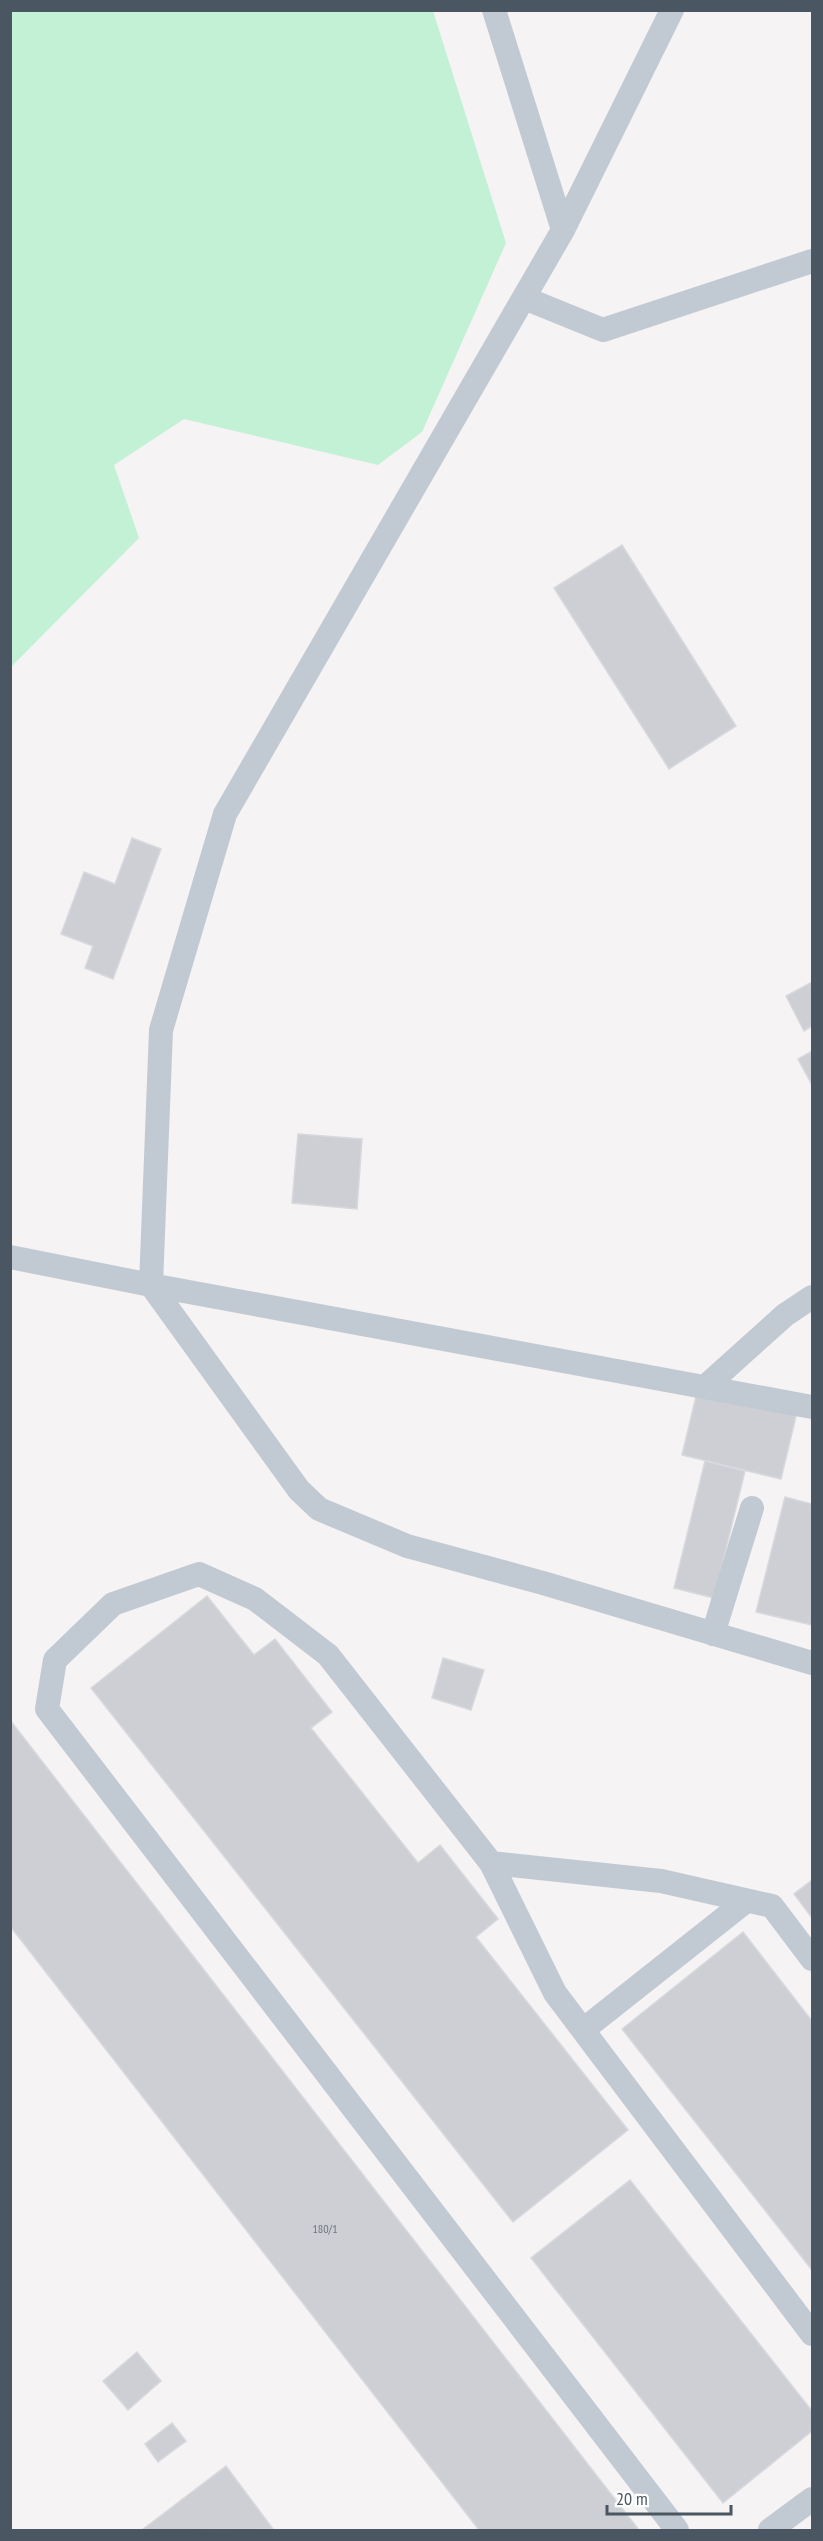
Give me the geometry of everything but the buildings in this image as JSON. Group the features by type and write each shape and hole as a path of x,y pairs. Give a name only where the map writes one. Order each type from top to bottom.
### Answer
{"lane":[{"path":"494,10 563,230"},
{"path":"672,10 563,230 225,814 161,1030 151,1285 300,1490 319,1509 407,1546 543,1583 813,1663"},
{"path":"524,298 603,330 813,261"},
{"path":"10,1257 813,1407"},
{"path":"705,1387 785,1315 813,1297"},
{"path":"713,1634 752,1508"},
{"path":"677,2530 46,1709 55,1660 112,1604 199,1574 255,1599 328,1655 491,1863 555,1993 813,2334"},
{"path":"491,1863 661,1881 771,1906 813,1959"},
{"path":"583,2030 746,1901"},
{"path":"770,2530 813,2499"}],"green space":[{"path":"11,10 433,11 506,243 422,432 378,465 184,419 114,465 139,538 11,667"}]}
